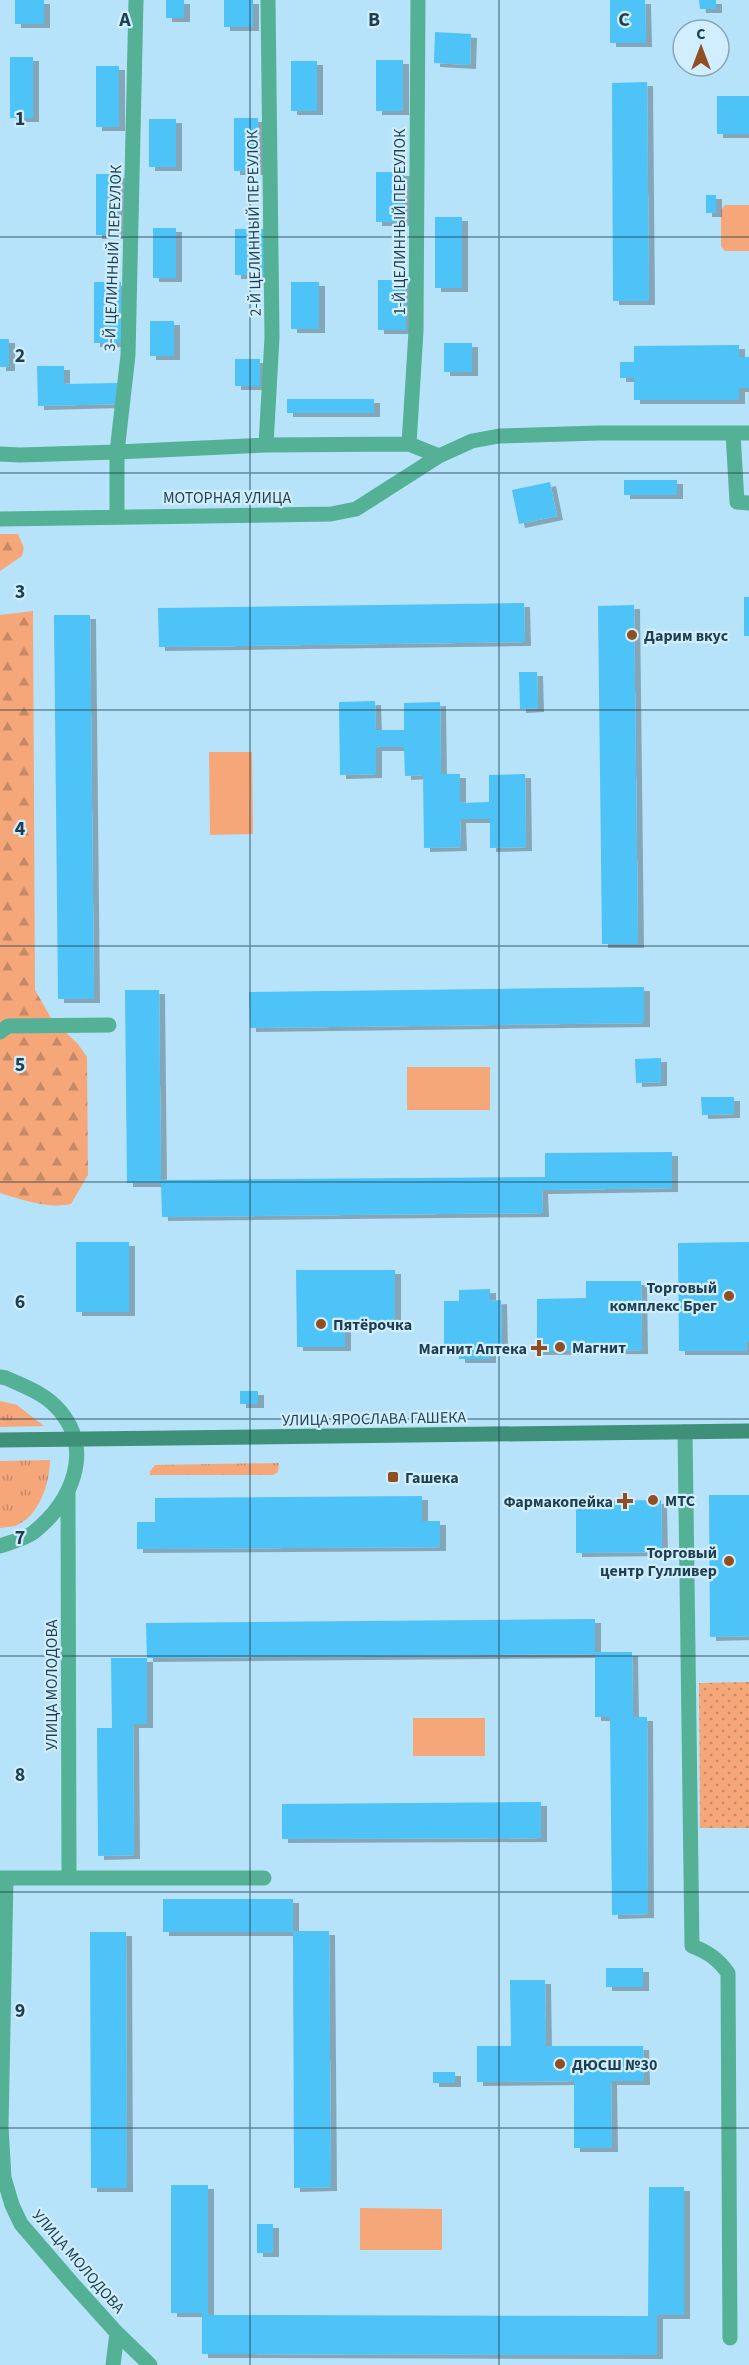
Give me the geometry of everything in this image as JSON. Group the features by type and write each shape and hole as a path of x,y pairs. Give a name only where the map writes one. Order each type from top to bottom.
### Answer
{"main road":[{"name":"УЛИЦА ЯРОСЛАВА ГАШЕКА","path":"0,1440 749,1431"}],"street":[{"name":"3-Й ЦЕЛИННЫЙ ПЕРЕУЛОК","path":"117,516 117,452 128,355 136,0"},
{"name":"2-Й ЦЕЛИННЫЙ ПЕРЕУЛОК","path":"266,445 272,337 268,0"},
{"name":"1-Й ЦЕЛИННЫЙ ПЕРЕУЛОК","path":"409,444 416,331 418,0"},
{"name":"МОТОРНАЯ УЛИЦА","path":"0,519 331,514 356,509 439,456 472,441 499,436 599,433 749,433"},
{"path":"733,433 743,503"},
{"path":"0,454 117,452 266,445 409,444 439,456"},
{"path":"0,1032 8,1026 109,1025"},
{"path":"0,1377 41,1394 59,1410 71,1426 77,1440 74,1480 68,1492 52,1514 32,1533 0,1546"},
{"path":"685,1432 692,1946 706,1951 717,1959 728,1973 730,2338"},
{"name":"УЛИЦА МОЛОДОВА","path":"68,1492 69,1878"},
{"path":"3,1878 264,1878"},
{"name":"УЛИЦА МОЛОДОВА","path":"3,1878 1,2127 4,2178 12,2205 21,2224 117,2333 150,2365"},
{"path":"113,2365 117,2333"}],"green space":[{"path":"725,205 749,205 749,251 725,251 721,246 721,210"},
{"path":"0,534 18,534 24,548 22,556 0,571"},
{"path":"33,611 35,990 51,1018 78,1044 87,1057 88,1175 71,1204 62,1205 36,1203 0,1193 0,615"},
{"path":"209,752 252,752 253,834 210,835"},
{"path":"407,1067 490,1067 490,1110 407,1110"},
{"path":"0,1401 17,1405 44,1426 0,1427"},
{"path":"50,1460 48,1479 37,1507 23,1522 15,1526 0,1528 0,1461"},
{"path":"279,1463 278,1472 273,1475 150,1475 155,1465"},
{"path":"749,1682 749,1828 700,1828 699,1683"},
{"path":"413,1718 485,1718 485,1756 413,1756"},
{"path":"360,2208 442,2209 442,2250 360,2250"}],"building":[{"path":"15,0 44,0 44,24 15,24"},
{"path":"166,0 184,0 184,18 166,18"},
{"path":"224,0 253,0 253,27 224,27"},
{"path":"610,0 645,0 646,43 610,43"},
{"path":"699,0 716,0 716,9 700,9"},
{"path":"435,32 471,34 470,65 434,63"},
{"path":"10,57 33,57 33,118 10,118"},
{"path":"376,60 403,60 403,111 376,111"},
{"path":"291,61 317,61 317,111 291,111"},
{"path":"96,66 119,66 119,127 96,127"},
{"path":"647,82 649,301 613,301 612,83"},
{"path":"717,96 749,96 749,134 717,134"},
{"path":"234,118 258,118 258,171 234,171"},
{"path":"149,119 176,119 176,167 149,167"},
{"path":"376,172 404,172 404,222 376,222"},
{"path":"96,174 119,174 119,235 96,235"},
{"path":"706,195 716,195 716,213 706,213"},
{"path":"435,217 462,217 462,288 435,288"},
{"path":"153,228 176,228 176,278 153,278"},
{"path":"235,229 267,229 267,275 235,275"},
{"path":"378,280 406,280 406,330 378,330"},
{"path":"94,282 121,282 121,343 94,343"},
{"path":"291,282 319,282 319,329 291,329"},
{"path":"150,321 174,321 174,356 150,356"},
{"path":"0,339 9,339 9,367 0,367"},
{"path":"444,343 472,343 472,372 444,372"},
{"path":"739,345 739,357 749,357 749,388 739,388 739,400 634,400 634,378 620,378 620,362 634,362 634,346"},
{"path":"235,359 260,359 260,386 235,386"},
{"path":"37,366 64,366 64,384 118,383 118,404 38,406"},
{"path":"287,399 374,399 374,413 287,413"},
{"path":"624,480 677,480 677,495 624,495"},
{"path":"550,482 557,516 519,524 512,490"},
{"path":"744,597 749,597 749,636 744,636"},
{"path":"524,603 525,642 159,647 158,608"},
{"path":"634,605 638,944 602,944 598,606"},
{"path":"54,615 90,615 94,999 58,999"},
{"path":"519,672 537,672 538,708 520,709"},
{"path":"375,701 376,730 404,730 404,703 440,702 441,774 460,774 460,803 489,802 489,775 525,774 526,847 490,848 490,819 460,819 461,847 424,848 423,775 405,776 404,747 376,747 376,774 340,775 339,702"},
{"path":"644,987 644,1023 250,1028 249,992"},
{"path":"125,990 159,990 161,1180 545,1177 545,1153 672,1152 672,1188 542,1190 543,1213 162,1217 161,1183 127,1183"},
{"path":"661,1058 661,1082 636,1083 635,1059"},
{"path":"701,1097 734,1097 734,1114 702,1115"},
{"path":"76,1242 129,1242 129,1312 76,1312"},
{"path":"749,1242 749,1342 747,1342 747,1351 679,1351 678,1243"},
{"path":"296,1270 395,1270 395,1322 345,1323 345,1347 297,1347"},
{"path":"586,1281 641,1281 642,1350 537,1351 537,1299 586,1298"},
{"path":"490,1289 490,1301 501,1300 502,1345 490,1345 490,1359 459,1359 459,1345 444,1345 444,1301 459,1301 459,1290"},
{"path":"240,1391 258,1391 258,1404 240,1404"},
{"name":"Торговый центр Гулливер","path":"709,1495 749,1495 749,1636 710,1637"},
{"path":"422,1496 422,1521 440,1521 440,1547 137,1549 137,1522 155,1522 155,1498"},
{"path":"661,1500 662,1552 576,1553 576,1501"},
{"path":"595,1619 595,1652 632,1652 633,1717 647,1717 648,1914 612,1915 610,1717 595,1717 595,1654 147,1658 146,1623"},
{"path":"111,1658 147,1658 147,1724 133,1724 134,1855 98,1856 97,1728 112,1728"},
{"path":"541,1802 541,1838 282,1839 282,1804"},
{"path":"163,1899 293,1899 293,1931 329,1931 331,2187 294,2188 293,1932 163,1932"},
{"path":"90,1932 126,1932 127,2188 91,2188"},
{"path":"606,1968 643,1968 643,1987 606,1987"},
{"name":"ДЮСШ №30","path":"510,1980 545,1980 546,2046 643,2046 644,2081 611,2081 612,2148 574,2148 574,2081 477,2082 477,2046 511,2046"},
{"path":"433,2072 455,2072 455,2083 433,2083"},
{"path":"171,2185 208,2185 208,2315 648,2316 649,2187 684,2187 684,2315 657,2315 657,2355 202,2354 202,2313 171,2313"},
{"path":"257,2224 273,2224 273,2253 257,2253"}],"place":[{"name":"Дарим вкус","path":"632,635"},
{"name":"Торговый комплекс Брег","path":"729,1296"},
{"name":"Пятёрочка","path":"321,1324"},
{"name":"Магнит","path":"560,1347"},
{"name":"Магнит Аптека","path":"539,1348"},
{"name":"Гашека","path":"393,1477"},
{"name":"МТС","path":"653,1500"},
{"name":"Фармакопейка","path":"625,1501"},
{"name":"Торговый центр Гулливер","path":"729,1561"},
{"name":"ДЮСШ №30","path":"560,2064"}]}
